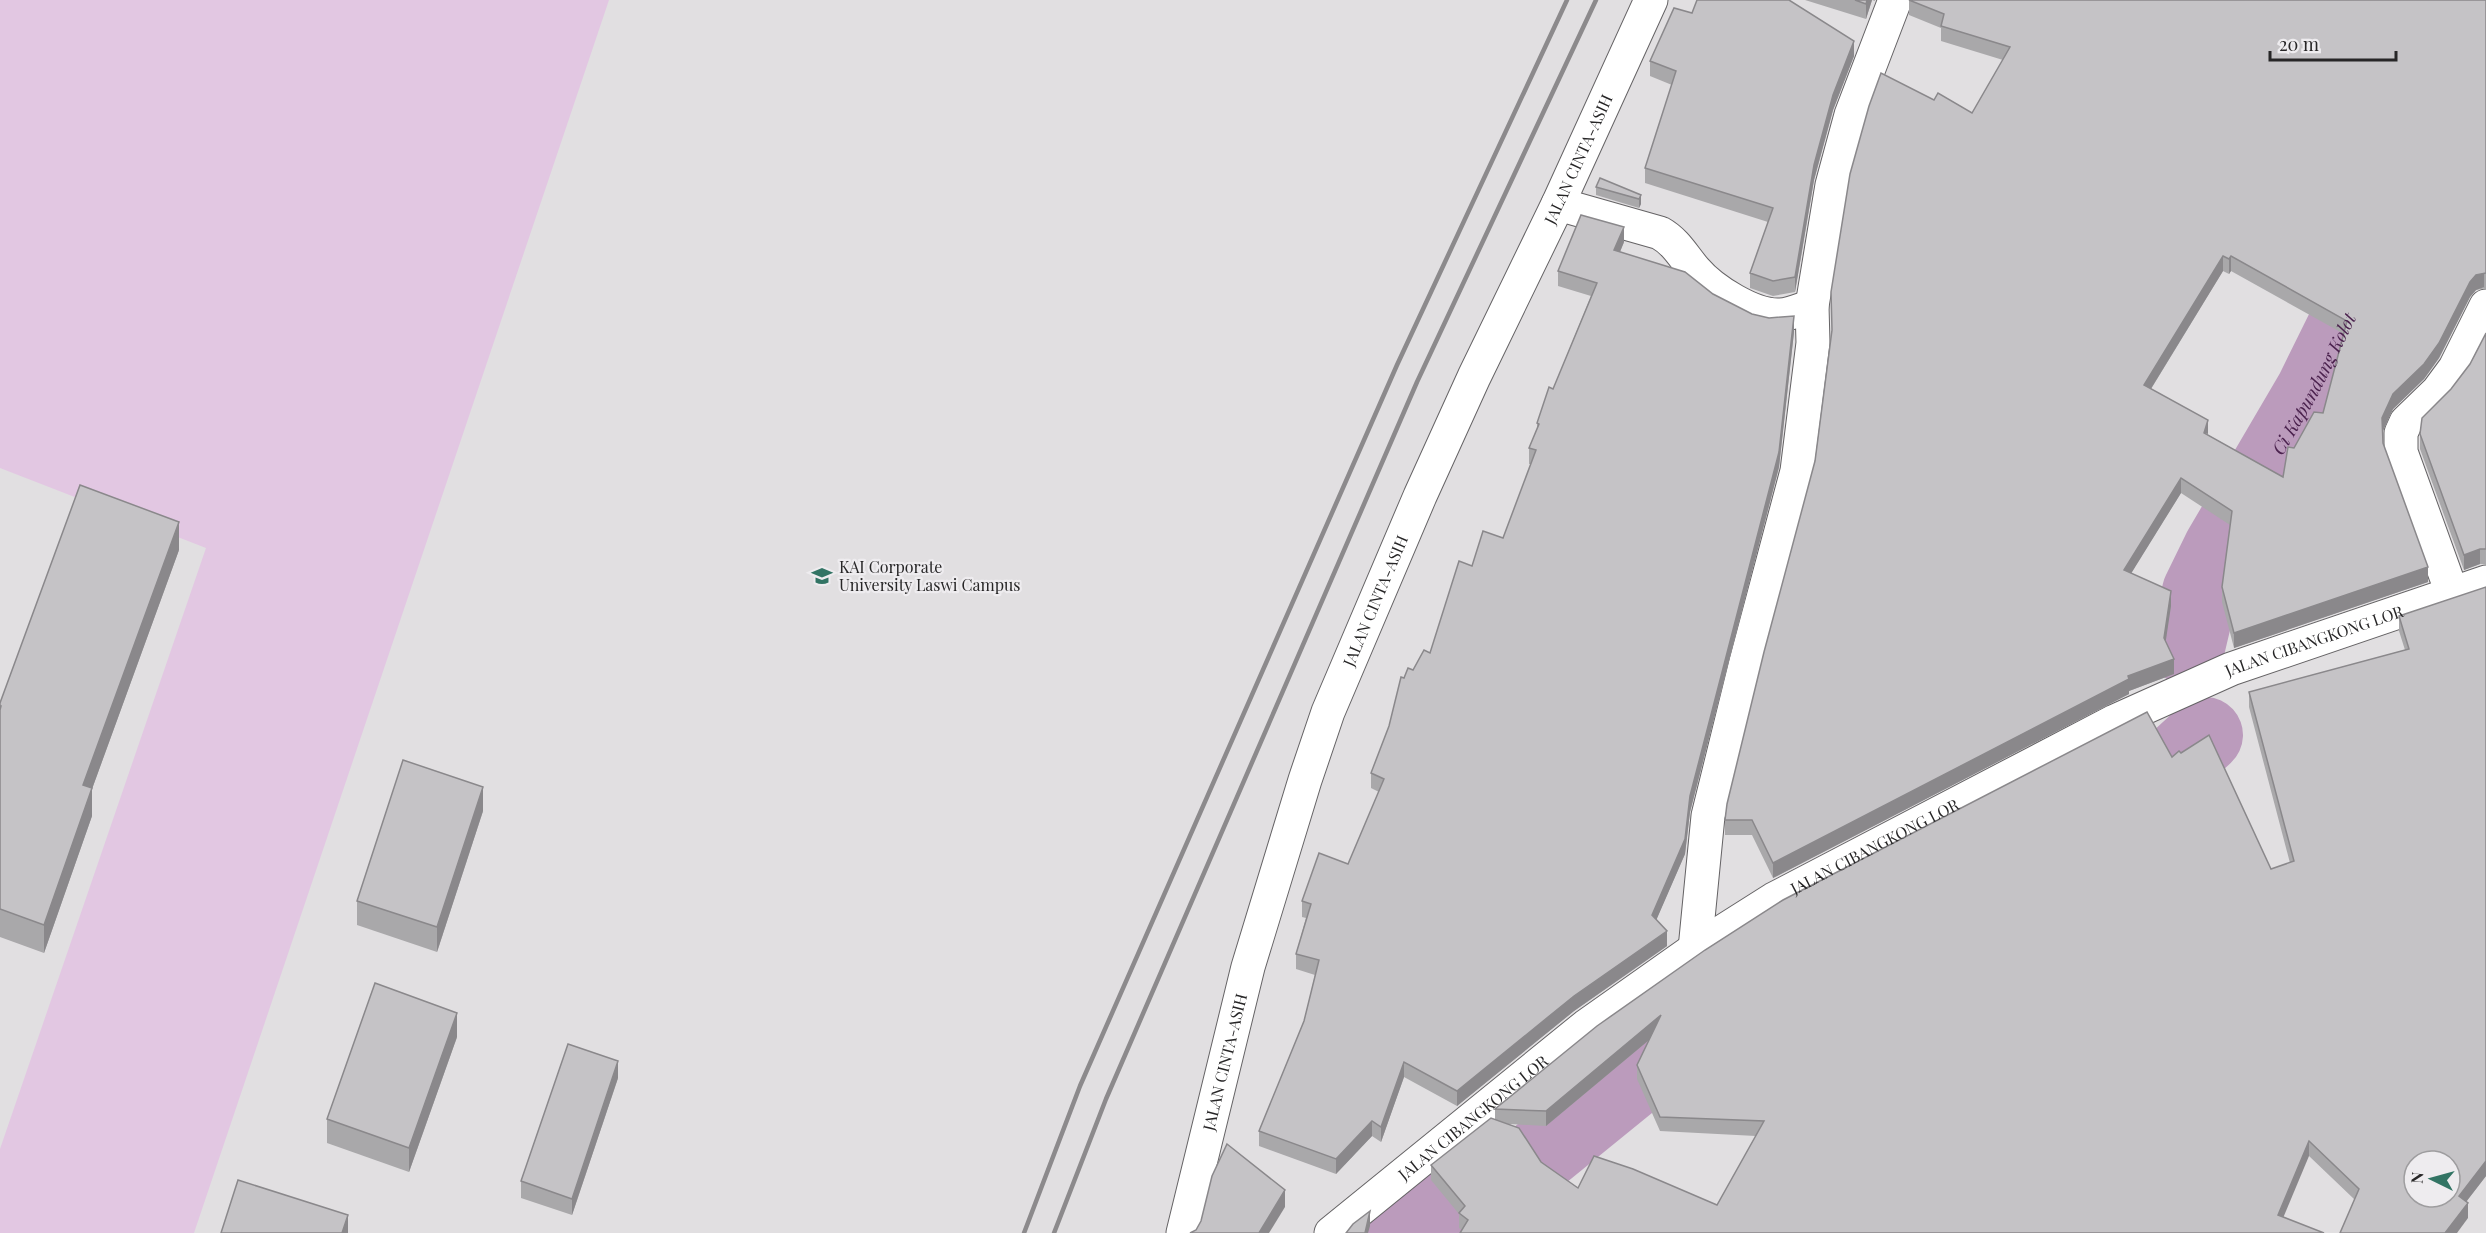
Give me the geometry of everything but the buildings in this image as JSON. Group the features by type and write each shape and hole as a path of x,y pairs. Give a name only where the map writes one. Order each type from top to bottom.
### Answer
{"street":[{"name":"JALAN CINTA-ASIH","path":"1183,1233 1248,967 1328,712 1425,485 1558,204 1651,0"},
{"path":"1695,949 1708,816 1797,471 1813,343 1812,306 1832,185 1851,115 1895,0"},
{"path":"1558,204 1660,233 1674,242 1696,272 1712,286 1760,312 1785,315 1812,306"},
{"path":"2452,593 2401,452 2401,433 2406,422 2438,391 2455,368 2486,306"},
{"name":"JALAN CIBANGKONG LOR","path":"1331,1233 1586,1026 1695,949 1774,898 2115,721 2231,669 2486,582"}],"shaded area":[{"path":"0,0 609,0 194,1233 0,1233 0,1149 206,548 0,468"}],"waterway":[{"name":"Ci Kapundung Kolot","path":"2187,647 2200,592 2221,549 2313,392 2389,238"},
{"name":"Ci Kapundung Kolot","path":"2109,803 2168,769 2205,735"},
{"name":"Ci Kapundung Kolot","path":"1401,1233 1529,1164 1700,1025 1722,1017"}],"railway":[{"path":"1024,1233 1080,1086 1397,365 1567,0"},
{"path":"1054,1233 1106,1099 1417,382 1596,0"}],"place":[{"name":"KAI Corporate University Laswi Campus","path":"822,576"}]}
